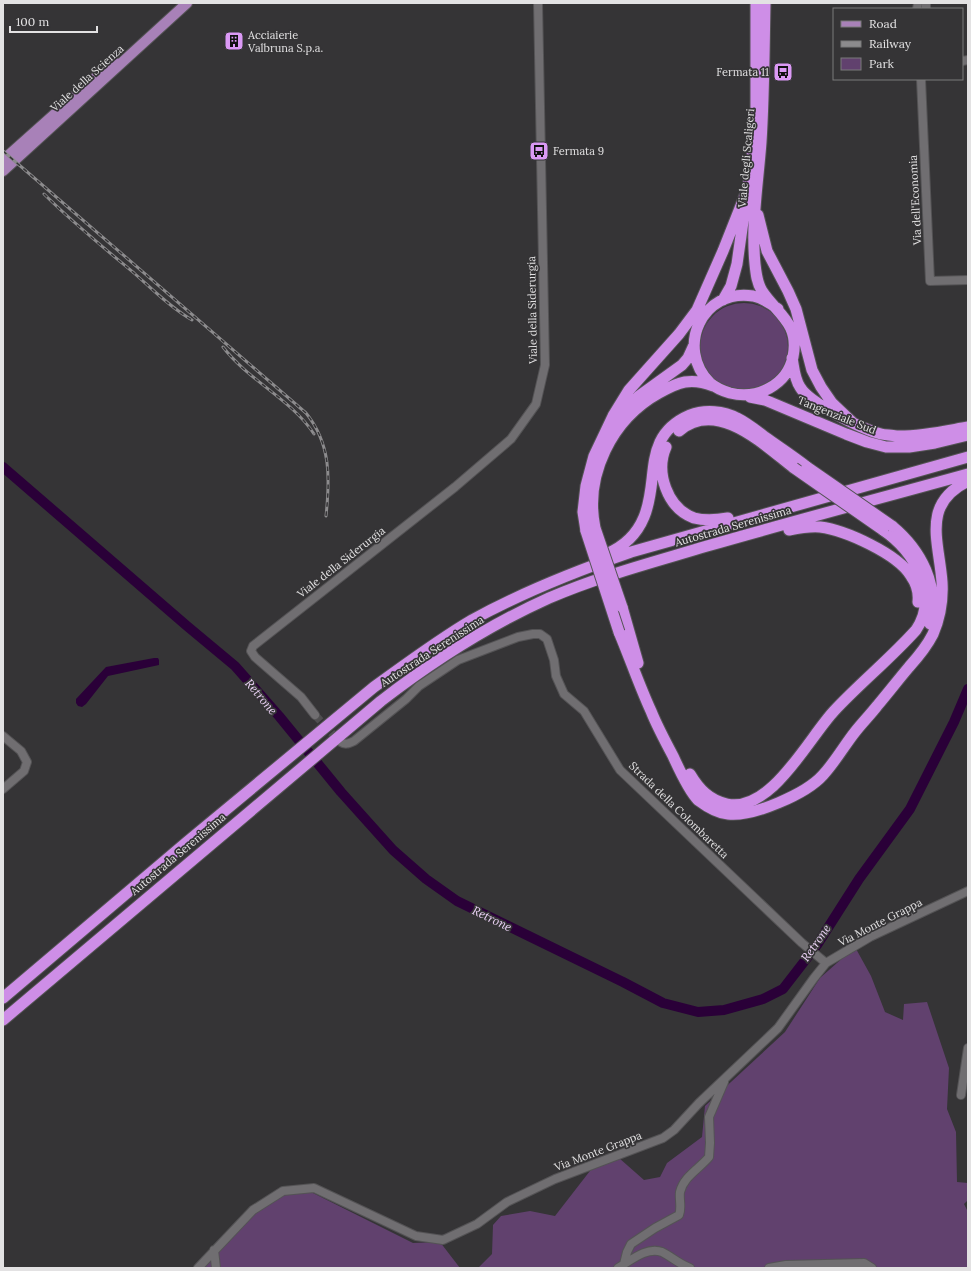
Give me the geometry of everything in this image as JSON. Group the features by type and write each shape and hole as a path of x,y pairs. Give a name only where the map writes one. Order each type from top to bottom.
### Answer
{"highway":[{"path":"751,3 755,75"},
{"name":"Viale degli Scaligeri","path":"756,3 756,110 751,193 753,245 757,279 762,291 778,309 788,321 792,334 794,351 784,375 772,387 761,393 738,396 723,391 710,383 699,369 695,356 694,336 702,317 711,308 723,300 737,296 753,296 765,300 778,309"},
{"name":"Viale degli Scaligeri","path":"723,300 731,286 737,264 751,193 760,157 764,104 764,3"},
{"path":"764,55 769,3"},
{"path":"751,193 767,251 796,309 812,370 820,387 832,403 852,422"},
{"path":"472,621 487,609 524,589 558,573 612,551 629,539 639,527 647,510 654,462 659,444 669,430 685,418 698,413 709,412 730,415 749,425 807,466 888,528 910,556 918,568 922,578 925,606 921,624 911,636 833,712 777,783 752,801 741,804 728,804 713,799 701,789 686,769 642,674 622,607 591,529 583,512 586,486 591,465 600,442 613,416 629,390 679,334 697,310 751,193"},
{"path":"600,442 620,414 639,396 682,366 688,358 694,345"},
{"name":"Tangenziale Sud","path":"792,358 794,373 799,387 807,396 852,422 881,434 897,436 915,435 968,427"},
{"path":"716,387 701,382 680,382 643,403 623,423 610,441 597,471 592,506 591,529 619,632 651,710 682,775 696,798 708,807 727,814 746,814 780,802 803,791 822,777 835,761 856,731 918,656 933,634 942,601 941,573 935,532 937,514 949,494 960,485 968,481"},
{"name":"Tangenziale Sud","path":"746,396 765,400 846,434 886,447 909,448 968,435"},
{"path":"905,474 818,494 736,516 707,520 687,514 673,501 666,488 662,457 666,445 682,428 695,422 711,419 719,420 736,426 794,468 888,528 905,537 918,555 927,573 934,599 931,620 924,643 918,656"},
{"name":"Autostrada Serenissima","path":"3,998 374,687 404,665 472,621 538,588 577,571 630,552 968,457"},
{"name":"Autostrada Serenissima","path":"3,1020 395,690 473,638 504,620 549,598 640,566 968,474"},
{"path":"640,566 704,552 798,528 819,527 844,532 865,542 900,563 911,576 914,583 918,599 915,620 906,637 891,655"}],"main road":[{"name":"Viale della Scienza","path":"3,160 178,3"},
{"name":"Viale della Scienza","path":"3,171 187,3"}],"street":[{"name":"Viale della Siderurgia","path":"315,715 301,697 255,657 251,651 253,646 455,487 511,439 536,404 545,365 538,3"},
{"name":"Via dell'Economia","path":"921,80 930,282 968,280"},
{"name":"Strada della Colombaretta","path":"338,742 348,744 354,741 406,699 419,686 458,660 518,637 540,634 547,639 554,660 556,676 564,694 584,711 620,770 802,943 823,961"},
{"path":"3,736 21,752 27,762 24,771 3,789"},
{"name":"Via Monte Grappa","path":"198,1268 253,1210 283,1191 314,1188 416,1236 443,1240 477,1224 507,1202 555,1179 663,1138 674,1130 699,1103 778,1028 814,978 823,961 870,937 967,892"},
{"path":"961,1095 968,1048"},
{"path":"621,1266 631,1244 655,1228 679,1215 680,1193 688,1177 709,1157 709,1117 726,1077"},
{"path":"214,1250 216,1268"},
{"path":"621,1266 652,1250 661,1252 690,1268"},
{"path":"769,1268 786,1265 864,1263 872,1268"}],"green space":[{"path":"735,303 753,303 769,310 781,322 788,338 788,356 781,372 769,384 753,391 735,391 719,384 707,372 700,356 700,338 707,322 719,310"},
{"path":"855,947 871,976 885,1012 903,1020 904,1004 927,1002 949,1068 947,1109 956,1132 957,1182 968,1183 968,1200 964,1204 968,1212 968,1268 478,1268 492,1254 493,1225 501,1216 530,1211 555,1216 593,1167 619,1158 644,1180 660,1177 667,1163 702,1137 705,1106 785,1032 820,978"},
{"path":"311,1192 413,1243 440,1242 460,1268 201,1268 254,1213 283,1193"}],"shaded area":[{"path":"158,658 159,665 108,676 86,704 82,707 78,706 76,703 76,699 106,667"}],"waterway":[{"name":"Retrone","path":"3,467 235,666 279,716 341,792 393,850 426,879 457,901 663,1003 698,1012 724,1010 763,999 783,989 817,945 859,879 910,809 954,722 968,689"}],"tunnel":[{"path":"315,715 339,741"}],"railway":[{"path":"3,151 306,413 320,437 327,462 328,488 326,516"},
{"path":"44,194 77,225 162,298 192,320"},
{"path":"223,347 245,370 294,411 314,434"}],"place":[{"name":"Acciaierie Valbruna S.p.a.","path":"234,41"},
{"name":"Fermata 11","path":"783,72"},
{"name":"Fermata 9","path":"539,151"}]}
